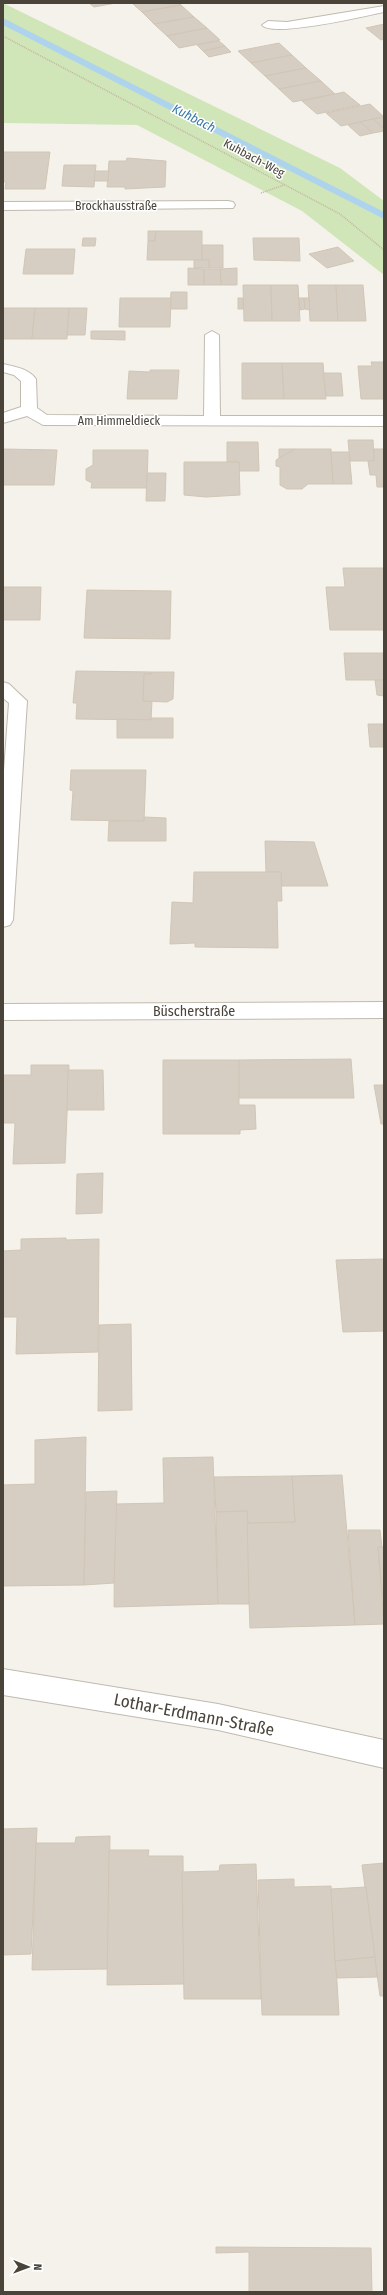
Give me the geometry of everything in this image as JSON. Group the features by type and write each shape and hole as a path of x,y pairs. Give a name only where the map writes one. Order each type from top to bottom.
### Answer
{"street":[{"path":"268,24 287,26 384,9"},
{"name":"Brockhausstraße","path":"3,206 228,205"},
{"path":"212,335 212,422"},
{"path":"3,368 19,372 28,379 29,410 3,418"},
{"name":"Am Himmeldieck","path":"29,410 44,420 384,422"},
{"path":"3,688 18,701 3,920"},
{"name":"Büscherstraße","path":"3,1012 384,1010"},
{"name":"Lothar-Erdmann-Straße","path":"3,1682 218,1717 384,1754"}],"path":[{"name":"Kuhbach-Weg","path":"3,36 340,214 384,250"}],"green space":[{"path":"3,3 340,168 384,201 384,275 302,211 137,125 3,123"}],"building":[{"path":"89,3 116,3 94,7"},
{"path":"132,3 179,3 181,5 142,12"},
{"path":"181,5 194,17 154,24 142,12"},
{"path":"194,17 207,28 167,36 154,24"},
{"path":"384,24 384,39 381,40 366,28"},
{"path":"207,28 220,40 179,48 167,36"},
{"path":"219,41 225,46 203,51 197,45"},
{"path":"279,43 292,55 251,63 238,51"},
{"path":"225,46 231,52 209,57 203,51"},
{"path":"292,55 306,68 265,76 251,63"},
{"path":"306,68 321,81 279,89 265,76"},
{"path":"321,81 335,94 293,102 279,89"},
{"path":"344,92 360,105 317,114 302,101"},
{"path":"370,104 384,117 341,126 326,113"},
{"path":"384,117 384,129 373,119"},
{"path":"373,119 384,129 384,131 373,133 360,122"},
{"path":"360,122 373,133 360,136 348,125"},
{"path":"3,152 50,152 45,189 5,189 6,182 3,182"},
{"path":"127,158 166,161 165,187 125,189 125,187 107,187 109,161 126,161"},
{"path":"64,165 96,165 94,187 62,186"},
{"path":"95,171 109,171 108,181 94,181"},
{"path":"148,231 156,231 155,241 148,241"},
{"path":"156,231 202,231 202,260 147,260 148,241 155,241"},
{"path":"83,238 96,238 95,246 82,246"},
{"path":"253,238 299,238 300,261 254,260"},
{"path":"202,245 223,245 223,268 209,268 209,260 202,260"},
{"path":"338,247 354,261 327,268 309,254"},
{"path":"26,249 75,249 73,274 23,274"},
{"path":"194,260 209,260 209,268 194,268"},
{"path":"188,268 204,269 204,285 188,285"},
{"path":"237,268 237,285 221,285 220,269"},
{"path":"204,269 220,269 221,285 204,285"},
{"path":"243,285 271,285 272,321 244,321"},
{"path":"271,285 298,285 300,321 272,321"},
{"path":"308,285 336,285 338,321 310,321"},
{"path":"336,285 363,285 366,321 338,321"},
{"path":"171,292 187,292 187,309 170,309"},
{"path":"120,298 171,298 170,327 119,327"},
{"path":"238,298 243,298 243,309 238,309"},
{"path":"299,298 304,298 305,309 300,310"},
{"path":"304,298 309,298 310,310 305,309"},
{"path":"3,308 35,308 32,339 3,339"},
{"path":"35,308 69,308 67,339 32,339"},
{"path":"69,308 87,308 85,335 67,335"},
{"path":"91,331 125,331 125,340 91,339"},
{"path":"371,362 384,362 384,399 361,399 358,366 372,366"},
{"path":"242,363 282,363 284,399 242,399"},
{"path":"282,363 323,363 326,399 284,399"},
{"path":"150,370 179,370 177,399 127,399 129,371 150,372"},
{"path":"323,373 341,373 343,396 326,396"},
{"path":"348,440 373,440 374,461 350,461"},
{"path":"227,442 258,442 259,471 239,471 239,462 227,462"},
{"path":"3,449 57,450 54,485 3,485"},
{"path":"279,449 295,449 279,458"},
{"path":"295,449 331,449 333,484 308,484 302,489 287,489 280,485 280,467 276,466 276,460"},
{"path":"374,449 384,449 384,487 377,487 376,475 370,475 368,461 374,461"},
{"path":"93,450 148,450 147,488 91,488 92,483 86,480 86,469 93,465"},
{"path":"331,452 349,452 352,484 333,484"},
{"path":"184,462 239,462 240,495 206,497 184,495"},
{"path":"147,473 166,473 165,501 146,501"},
{"path":"343,568 384,568 384,630 330,630 326,587 345,587"},
{"path":"3,587 41,587 40,620 3,620"},
{"path":"87,590 171,591 170,639 84,638"},
{"path":"344,653 384,653 384,680 346,680"},
{"path":"76,671 152,672 152,674 144,674 143,701 152,701 151,720 76,719 77,703 73,703"},
{"path":"152,672 174,672 173,699 167,702 143,701 144,674 152,674"},
{"path":"375,680 384,680 384,696 377,695"},
{"path":"151,718 173,718 173,738 117,738 117,719 151,720"},
{"path":"368,724 384,724 384,747 370,747"},
{"path":"71,770 146,770 144,821 71,820 73,791 70,790"},
{"path":"144,817 166,818 166,841 108,841 109,821 144,821"},
{"path":"265,841 314,842 328,886 282,886 281,872 266,872"},
{"path":"194,872 281,872 282,901 277,901 278,948 195,947 195,943 170,944 172,902 193,903"},
{"path":"351,1059 354,1098 239,1098 239,1060"},
{"path":"163,1060 239,1060 239,1105 255,1105 256,1129 240,1130 240,1134 163,1134"},
{"path":"31,1065 69,1065 65,1163 13,1164 15,1123 3,1123 3,1075 31,1075"},
{"path":"68,1070 103,1070 104,1110 67,1110"},
{"path":"374,1085 384,1085 384,1124 381,1124"},
{"path":"103,1173 102,1213 76,1214 77,1174"},
{"path":"66,1238 66,1240 99,1239 98,1352 16,1354 17,1317 3,1317 3,1251 21,1250 21,1239"},
{"path":"384,1259 384,1331 343,1332 336,1260"},
{"path":"131,1324 132,1410 98,1411 99,1325"},
{"path":"86,1437 84,1585 3,1586 3,1485 35,1484 35,1440"},
{"path":"213,1457 218,1604 114,1607 115,1504 164,1503 163,1458"},
{"path":"342,1475 355,1625 250,1628 246,1523 295,1522 292,1476"},
{"path":"292,1476 295,1522 248,1523 247,1511 216,1512 214,1477"},
{"path":"117,1491 114,1583 84,1585 86,1492"},
{"path":"247,1511 249,1604 218,1604 216,1512"},
{"path":"348,1530 380,1530 382,1547 378,1547 384,1624 355,1625"},
{"path":"378,1547 384,1547 384,1610"},
{"path":"37,1828 31,1954 3,1955 3,1829"},
{"path":"110,1836 108,1969 32,1970 36,1843 75,1843 76,1837"},
{"path":"109,1850 149,1850 148,1856 183,1856 184,1984 107,1985"},
{"path":"384,1863 384,1996 380,1996 362,1865"},
{"path":"256,1864 261,1999 184,1999 182,1872 219,1871 220,1865"},
{"path":"294,1879 294,1887 331,1886 339,2015 262,2015 258,1880"},
{"path":"366,1887 375,1957 335,1961 331,1889"},
{"path":"375,1957 377,1977 337,1978 335,1961"},
{"path":"216,2247 371,2248 372,2292 249,2292 249,2252 216,2253"}],"waterway":[{"name":"Kuhbach","path":"3,21 384,216"}]}
